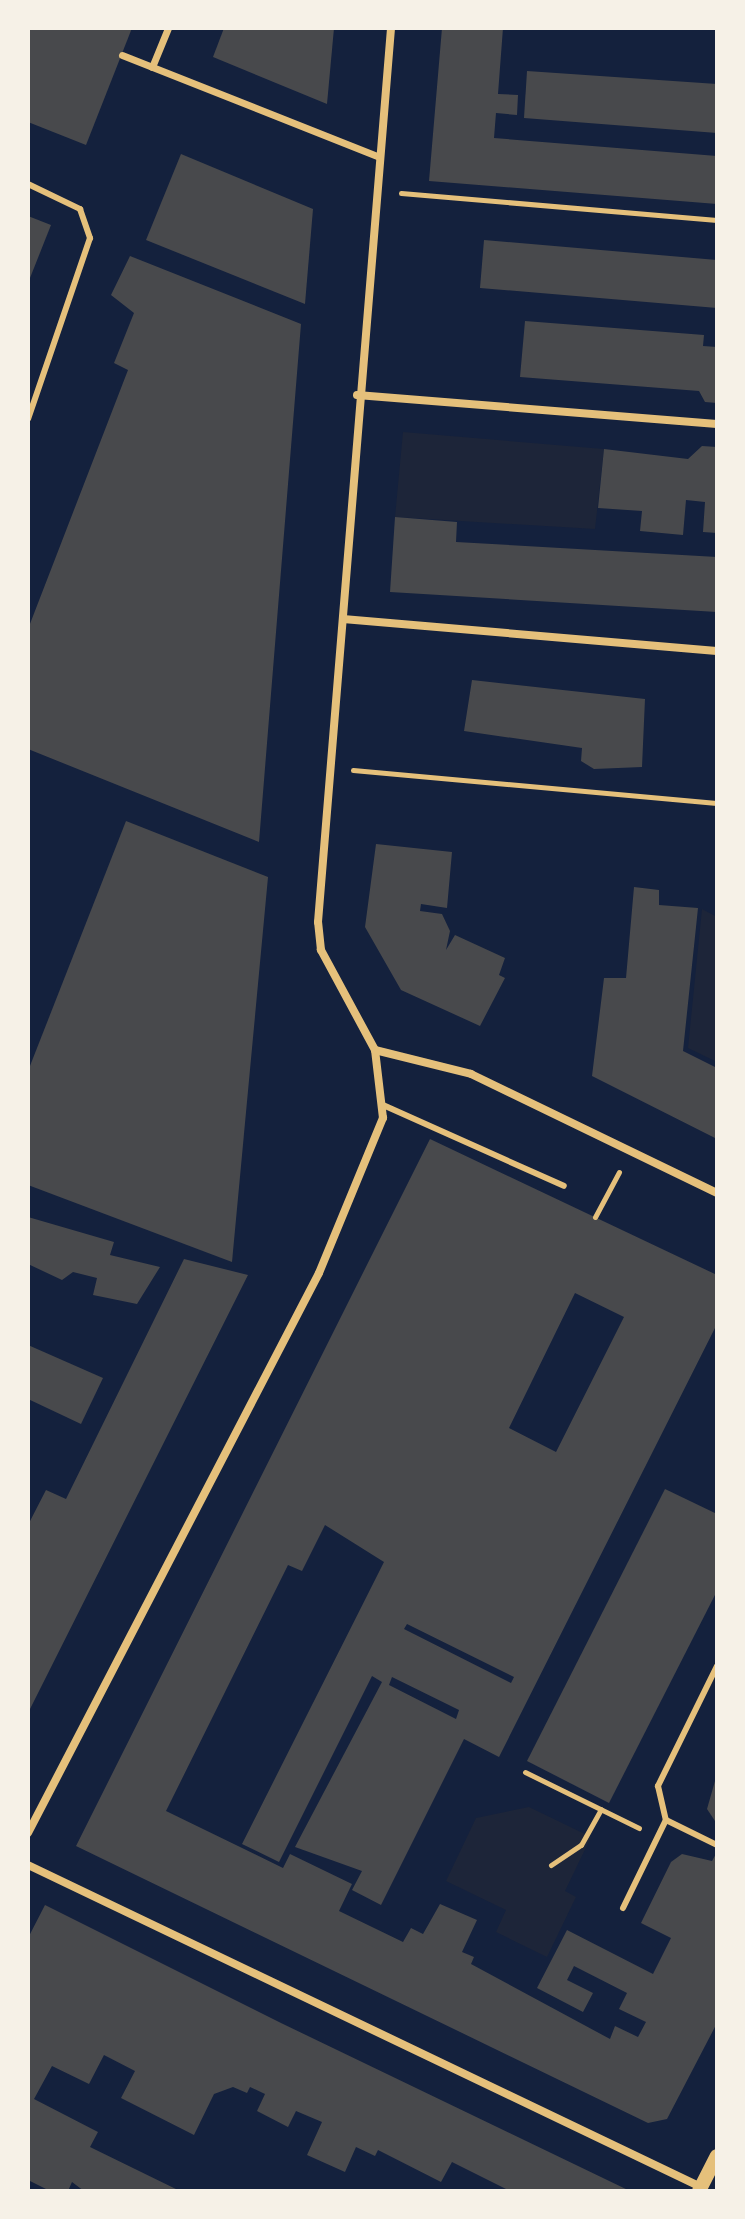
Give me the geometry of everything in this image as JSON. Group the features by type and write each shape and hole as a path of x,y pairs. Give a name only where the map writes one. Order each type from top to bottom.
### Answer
{"street":[{"path":"152,67 168,28"},
{"path":"28,1833 319,1273 377,1140 383,1105 375,1050 318,937 333,768 357,395 391,28"},
{"path":"122,55 380,157"},
{"path":"357,395 717,424"},
{"path":"343,619 717,651"},
{"path":"375,1050 471,1074 717,1193"},
{"path":"28,1865 702,2189 717,2156"}],"lane":[{"path":"28,184 80,209 90,238 28,419"},
{"path":"383,1105 564,1186"},
{"path":"623,1908 666,1820 658,1786 717,1666"},
{"path":"666,1820 717,1845"}],"path":[{"path":"376,191 717,220"},
{"path":"333,768 717,803"},
{"path":"595,1217 629,1151"},
{"path":"525,1772 658,1837"},
{"path":"551,1865 581,1845 601,1809"}],"shaded area":[{"path":"403,432 604,449 595,529 395,517"},
{"path":"702,909 717,917 717,1062 688,1048"},
{"path":"529,1807 591,1837 565,1891 576,1897 547,1957 496,1932 506,1910 446,1881 476,1818"}],"building":[{"path":"28,28 132,28 86,145 28,122"},
{"path":"224,28 334,28 327,104 213,57"},
{"path":"442,28 503,28 498,94 518,95 517,115 496,113 494,138 717,156 717,204 429,181"},
{"path":"527,71 717,84 717,133 524,118"},
{"path":"181,154 313,209 305,304 146,240"},
{"path":"28,216 51,225 28,283"},
{"path":"484,240 717,260 717,308 480,288"},
{"path":"130,256 301,324 259,842 28,749 28,629 128,370 114,363 134,313 111,295"},
{"path":"525,321 704,335 703,346 717,347 717,403 705,402 699,391 520,377"},
{"path":"702,446 717,447 717,533 703,532 705,502 686,500 683,535 640,531 642,511 598,508 604,449 688,459"},
{"path":"395,517 457,522 456,542 717,557 717,612 390,592"},
{"path":"472,680 645,699 642,767 594,769 581,761 582,748 464,731"},
{"path":"126,821 268,877 232,1262 28,1185 28,1071"},
{"path":"376,844 452,852 447,908 421,904 420,911 442,914 450,931 446,950 455,935 505,958 499,975 505,978 480,1026 401,990 365,927"},
{"path":"634,887 659,890 659,905 698,908 683,1051 717,1068 717,1139 592,1076 604,978 626,978"},
{"path":"430,1139 717,1275 717,1324 499,1757 464,1739 381,1905 352,1890 362,1871 295,1847 382,1682 372,1676 279,1862 242,1844 384,1562 325,1525 302,1571 288,1565 166,1811 283,1868 290,1854 352,1884 339,1911 403,1942 411,1928 423,1934 440,1904 477,1920 462,1952 474,1957 471,1964 610,2039 615,2026 638,2037 646,2022 619,2009 627,1993 574,1966 567,1980 593,1993 583,2012 537,1988 567,1930 653,1974 671,1938 641,1923 671,1862 682,1854 712,1861 717,1852 717,2023 667,2119 648,2123 76,1846","holes":["575,1293 624,1317 556,1452 509,1428","407,1624 514,1677 511,1683 404,1629","392,1677 459,1710 456,1719 389,1685"]},
{"path":"28,1217 114,1242 110,1255 160,1267 137,1304 93,1295 97,1278 73,1272 62,1280 28,1264"},
{"path":"184,1259 248,1275 28,1713 28,1525 46,1490 66,1499"},
{"path":"28,1345 103,1378 81,1424 28,1399"},
{"path":"665,1489 717,1514 717,1591 609,1803 527,1761"},
{"path":"717,1774 717,1824 707,1809"},
{"path":"45,1905 630,2191 510,2191 452,2162 441,2182 378,2150 375,2156 356,2147 345,2172 307,2155 322,2122 296,2111 288,2127 257,2111 265,2094 250,2087 247,2093 233,2087 214,2094 194,2135 121,2098 135,2071 104,2055 89,2084 52,2066 34,2099 98,2132 90,2147 180,2191 84,2191 72,2182 68,2191 50,2191 28,2180 28,1938"}]}
